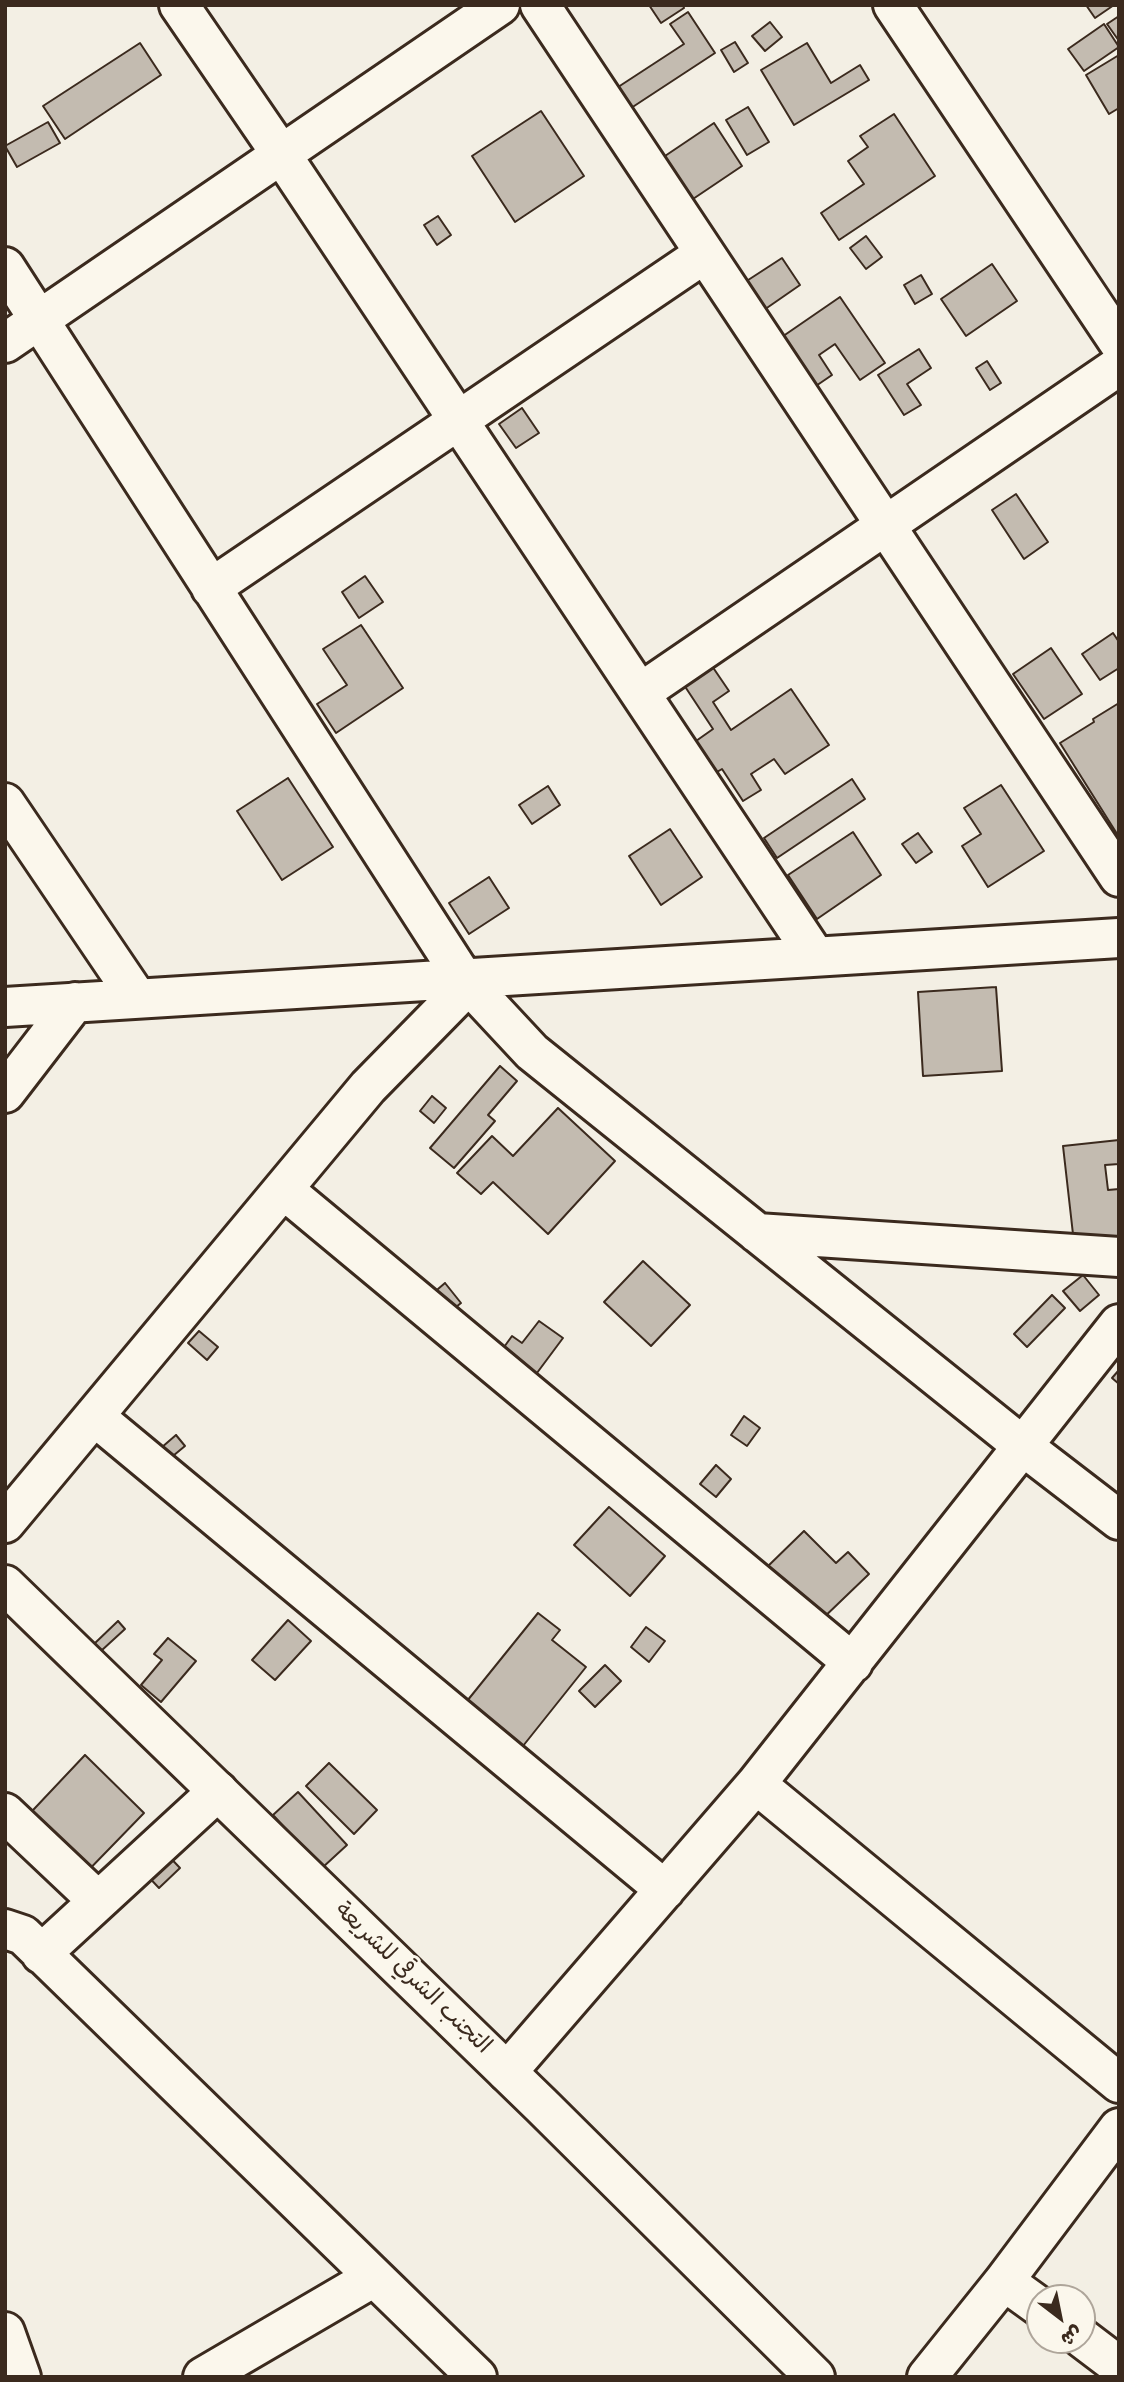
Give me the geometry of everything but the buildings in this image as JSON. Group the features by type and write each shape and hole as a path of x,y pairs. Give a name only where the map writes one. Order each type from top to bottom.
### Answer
{"street":[{"path":"179,5 815,957"},
{"path":"5,343 500,5"},
{"path":"540,5 1119,877"},
{"path":"893,5 1119,342"},
{"path":"211,588 704,254"},
{"path":"5,267 466,981 532,1052 1024,1447 1119,1520"},
{"path":"640,693 1119,366"},
{"path":"5,803 137,998"},
{"path":"5,1007 466,981 1119,938"},
{"path":"5,1523 368,1087 466,981"},
{"path":"5,1093 75,1002"},
{"path":"283,1189 853,1663"},
{"path":"757,1233 1119,1257"},
{"path":"507,2072 756,1784 1119,1324"},
{"path":"94,1416 665,1890"},
{"name":"التجنب الشرقي للشريعة","path":"5,1585 507,2072 815,2377"},
{"path":"756,1784 1119,2083"},
{"path":"41,1954 218,1791"},
{"path":"5,1812 98,1902"},
{"path":"5,1929 23,1935 477,2377"},
{"path":"927,2377 1004,2281 1119,2128"},
{"path":"203,2377 373,2277"},
{"path":"1004,2281 1026,2297"},
{"path":"5,2332 21,2377"},
{"path":"1096,2349 1119,2366"}]}
